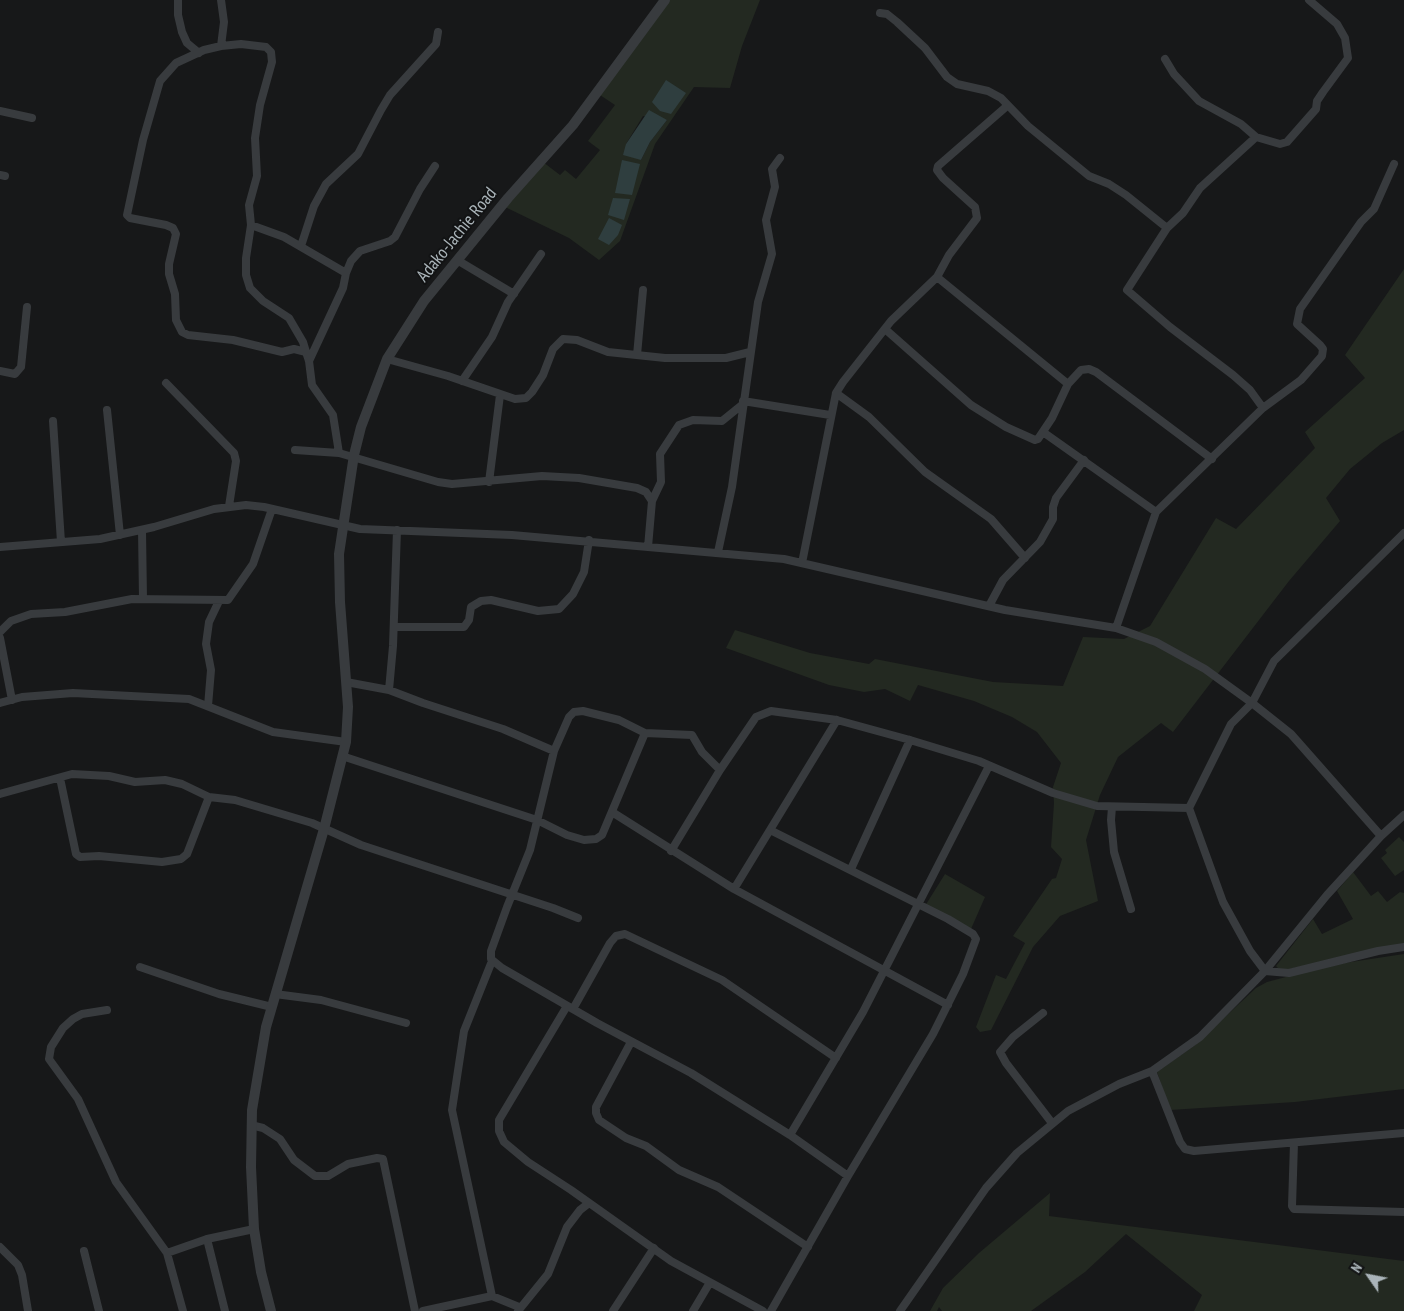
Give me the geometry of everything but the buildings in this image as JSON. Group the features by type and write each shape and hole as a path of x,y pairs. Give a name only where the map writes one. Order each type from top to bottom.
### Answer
{"street":[{"path":"178,0 178,15 182,32 188,43 199,53"},
{"path":"221,0 224,22 221,46"},
{"name":"Adako-Jachie Road","path":"271,1311 260,1272 254,1229 251,1125 263,1042 275,994 324,829 346,742 348,707 339,566 342,526 354,456 369,402 387,359 424,302 508,198 573,125 665,0"},
{"path":"1165,59 1174,74 1199,102 1241,124 1256,138 1280,144 1287,142 1316,109 1320,96 1348,58 1345,38 1337,24 1309,0"},
{"path":"880,13 887,14 925,48 947,77 957,84 988,91 1001,98 1028,126 1089,176 1109,184 1126,195 1167,228"},
{"path":"300,246 314,206 326,184 358,154 390,96 436,44 438,32"},
{"path":"306,352 294,349 282,352 226,338 188,335 182,332 176,320 175,294 168,264 176,234 173,228 166,225 130,218 127,215 143,140 160,81 176,63 221,46 266,47 271,52 272,62 255,138 257,176 249,205 250,225 245,267 250,288 263,301 289,318 306,352 312,385 333,415 339,453"},
{"path":"802,563 830,415 836,393 885,329 937,277 949,255 976,221 978,214 975,207 940,174 938,166 1007,106"},
{"path":"0,110 32,118"},
{"path":"1256,138 1215,173 1167,228 1129,285 1129,293 1233,375 1250,390 1263,408"},
{"path":"718,552 732,487 758,302 772,254 766,220 775,187 772,169 780,158"},
{"path":"1116,628 1156,512 1263,408 1301,380 1322,356 1323,349 1320,344 1297,324 1300,309 1361,222 1374,209 1394,164"},
{"path":"309,361 343,288 351,260 360,250 390,241 396,236 416,195 435,166"},
{"path":"250,225 300,246 346,273"},
{"path":"462,381 492,337 514,294 541,254"},
{"path":"457,260 514,294"},
{"path":"937,277 1068,384"},
{"path":"637,355 643,290"},
{"path":"0,371 14,374 20,367 27,307"},
{"path":"885,329 971,405 1006,427 1035,440 1038,439 1058,408 1068,384 1081,370 1089,369 1096,372 1212,458"},
{"path":"387,359 400,361 515,399 526,398 544,374 554,349 563,339 577,340 608,352 665,358 726,358 750,352"},
{"path":"166,383 234,453 236,461 229,506"},
{"path":"836,393 869,416 925,472 991,519 1025,558"},
{"path":"489,482 500,395"},
{"path":"648,547 652,501 661,482 660,454 679,425 693,420 722,422 743,403 830,415"},
{"path":"107,410 120,535"},
{"path":"53,421 61,542"},
{"path":"1043,432 1156,512"},
{"path":"295,450 354,456 438,482 452,484 542,476 579,478 638,488 646,492 652,501"},
{"path":"989,606 1003,580 1040,542 1052,519 1052,507 1056,498 1084,460"},
{"path":"0,547 120,535 229,506 246,505 369,530 590,540 648,547 718,552 802,563 989,606 1086,625 1116,628 1156,642 1205,669 1252,703 1291,734 1381,836"},
{"path":"0,632 11,621 31,614 66,612 85,606 143,599 219,601 230,598 253,564 272,509"},
{"path":"142,530 143,599"},
{"path":"389,690 394,627 396,530"},
{"path":"1404,533 1274,661 1252,703 1231,724 1189,808 1223,902 1250,952 1265,971 1289,973 1378,951 1404,947"},
{"path":"394,627 464,627 469,620 471,607 481,601 491,600 532,610 559,609 573,594 584,572 590,540"},
{"path":"208,706 211,670 206,644 209,622 219,601"},
{"path":"0,638 12,700"},
{"path":"346,682 389,690 503,729 554,751"},
{"path":"0,703 12,700 88,693 159,699 179,698 208,706 273,732 346,742"},
{"path":"492,1296 452,1110 464,1031 492,961 491,951 511,895 530,850 554,751 569,717 574,712 583,711 619,720 645,733 692,735 702,752 720,770"},
{"path":"671,851 720,770 756,717 770,711 837,720 910,740 989,766 1053,793 1098,806 1189,808"},
{"path":"734,888 837,720"},
{"path":"342,756 537,820 567,835 584,840 596,839 602,835 645,733"},
{"path":"851,869 910,740"},
{"path":"790,1135 885,971 989,766"},
{"path":"0,794 72,774 108,776 135,782 165,780 182,784 209,797 235,800 312,823 361,845 554,908 578,918"},
{"path":"60,778 76,854 80,857 99,856 162,862 182,859 187,854 209,797"},
{"path":"1112,807 1111,828 1114,852 1130,909"},
{"path":"612,812 671,851 734,888 948,1005"},
{"path":"900,1311 993,1179 1017,1153 1068,1110 1096,1095 1152,1071 1200,1037 1265,971 1327,895 1381,836 1404,815"},
{"path":"770,830 948,919 973,934 976,939 964,974 948,1005 896,1098 848,1176 771,1311"},
{"path":"762,1311 709,1284 506,1145 498,1127 499,1120 610,943 616,936 625,934 686,961 722,980 836,1058"},
{"path":"492,961 570,1008 691,1074 790,1135 848,1176"},
{"path":"140,967 219,994 272,1007"},
{"path":"275,994 321,1000 406,1023"},
{"path":"107,1010 82,1014 73,1019 64,1028 51,1047 49,1059 78,1098 116,1182 166,1253 182,1311"},
{"path":"1043,1013 1013,1036 1000,1052 1006,1063 1052,1123"},
{"path":"631,1042 595,1109 599,1120 626,1138 646,1146 679,1170 718,1187 808,1247"},
{"path":"1152,1071 1180,1142 1186,1149 1194,1151 1404,1133"},
{"path":"251,1125 264,1128 280,1139 294,1160 315,1176 328,1176 348,1164 377,1158 383,1159 415,1311"},
{"path":"1294,1143 1292,1206 1294,1209 1404,1212"},
{"path":"424,1311 492,1296 518,1309 532,1295 548,1274 570,1222 589,1203"},
{"path":"166,1253 207,1239 254,1229"},
{"path":"207,1239 225,1311"},
{"path":"612,1311 654,1248"},
{"path":"0,1249 18,1265 22,1275 28,1311"},
{"path":"84,1250 99,1311"},
{"path":"693,1311 709,1284"}],"shaded area":[{"path":"668,0 760,0 742,46 730,88 694,87 655,144 620,241 599,260 569,238 503,206 543,162 560,175 565,170 576,179 600,150 588,141 615,105 600,95","holes":["643,116 667,120 650,142 641,160 626,144"]},
{"path":"666,80 686,93 671,114 660,111 652,102"},
{"path":"649,110 667,120 650,142 641,160 623,155 626,144"},
{"path":"622,160 640,164 632,195 615,193"},
{"path":"613,198 630,199 624,220 608,215"},
{"path":"609,218 622,225 618,235 609,245 598,239"},
{"path":"1404,269 1404,430 1382,443 1350,469 1326,498 1340,521 1289,581 1173,732 1161,723 1118,757 1100,795 1086,840 1098,901 1060,916 1033,947 991,1030 980,1032 976,1027 996,975 1006,979 1025,943 1013,936 1052,879 1056,878 1062,859 1051,847 1054,803 1053,787 1061,763 1037,732 1012,717 974,701 918,685 910,701 885,689 864,692 829,685 726,648 735,630 810,653 869,664 875,659 993,682 1063,686 1083,637 1124,639 1150,626 1216,518 1236,529 1315,448 1305,432 1365,378 1345,355"},
{"path":"1399,837 1404,842 1404,870 1395,876 1381,858 1387,853 1385,850"},
{"path":"1353,872 1371,896 1378,891 1387,902 1400,892 1404,893 1404,944 1285,970 1279,969 1276,966 1313,919 1322,934 1353,919 1337,891"},
{"path":"945,874 985,897 971,929 925,906"},
{"path":"1404,954 1404,1089 1295,1102 1170,1110 1157,1072 1194,1046 1256,988 1267,982 1331,965"},
{"path":"1050,1193 1049,1216 1404,1261 1404,1311 1194,1311 1202,1295 1126,1234 1085,1272 1031,1311 942,1311 939,1307 937,1311 930,1311 943,1288 979,1253"}]}
